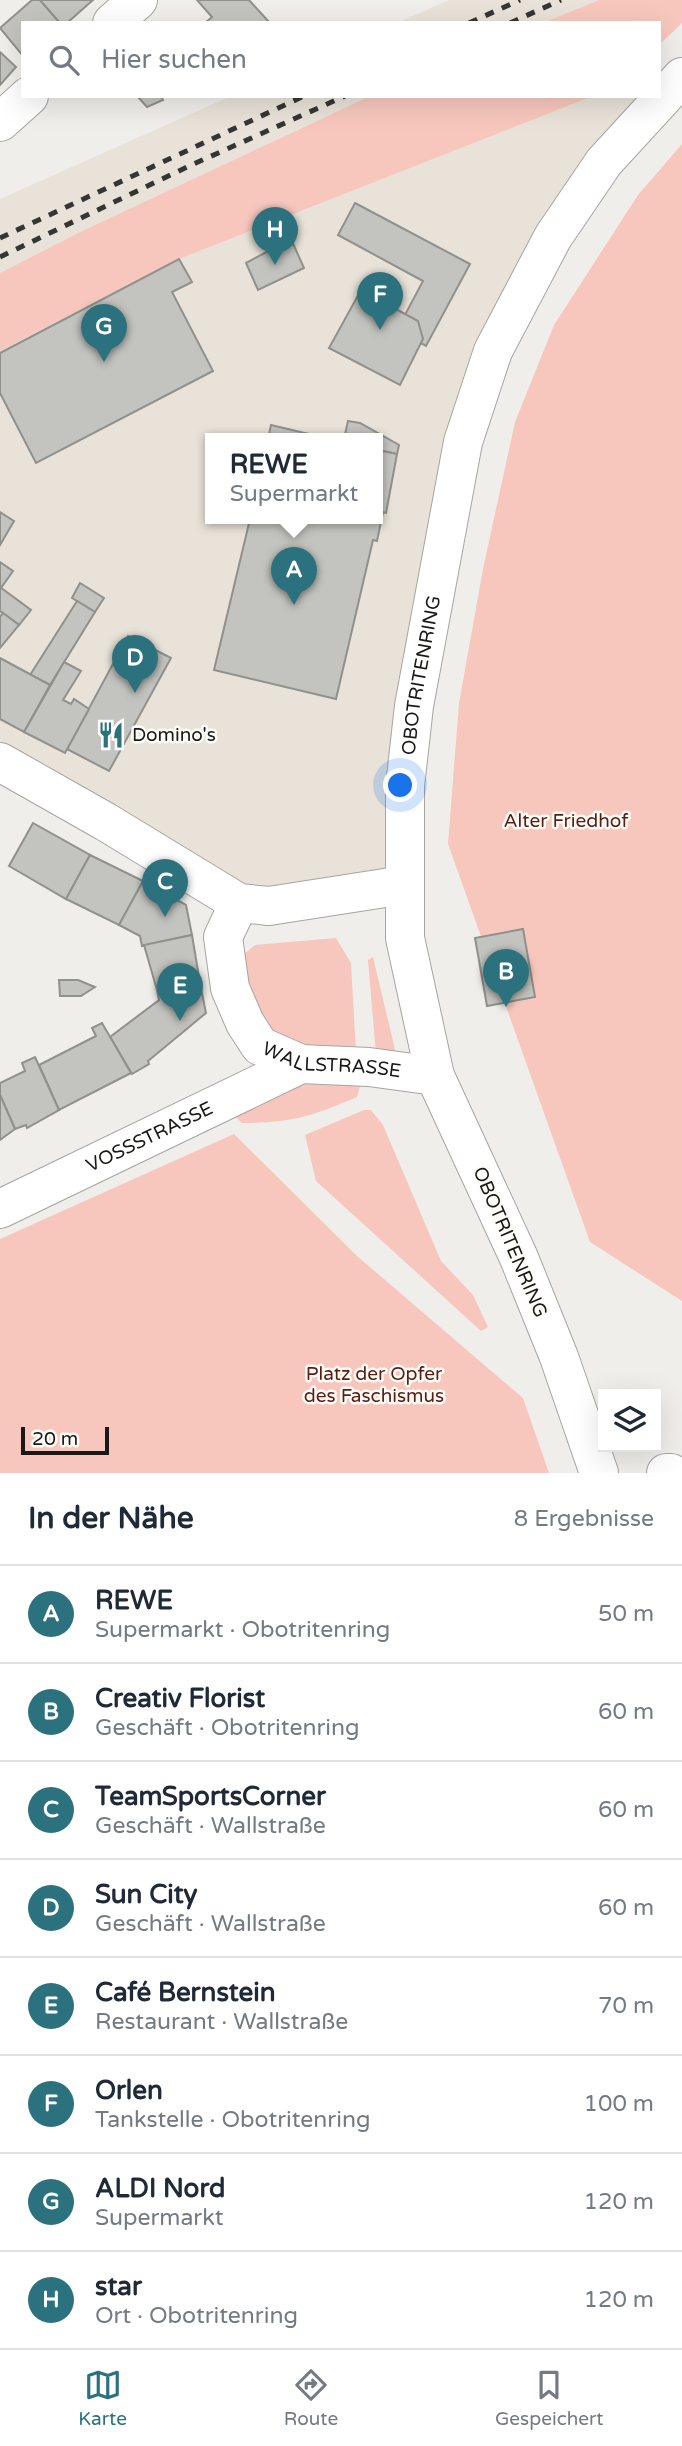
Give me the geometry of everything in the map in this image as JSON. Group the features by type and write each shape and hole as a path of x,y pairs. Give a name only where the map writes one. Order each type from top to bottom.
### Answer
{"street":[{"path":"114,21 138,0"},
{"name":"OBOTRITENRING","path":"599,1473 559,1357 519,1258 435,1076 405,938 405,786 416,693 463,442 493,351 553,237 604,162 682,77"},
{"path":"0,122 27,98"},
{"path":"0,762 239,902 270,906 404,885"},
{"name":"WALLSTRASSE","path":"239,902 223,937 230,988 245,1023 260,1046 301,1064 369,1067 435,1076"},
{"name":"VOSSSTRASSE","path":"0,1209 301,1064"}],"shaded area":[{"path":"449,0 599,0 548,21 402,21"},
{"path":"227,98 366,98 80,232 0,273 0,199"},
{"path":"588,98 657,98 604,162 463,442 404,885 269,906 0,762 0,353 179,259"}],"green space":[{"path":"599,0 682,0 682,23 661,43 661,21 548,21"},
{"path":"366,98 588,98 179,259 0,351 0,273 80,232"},
{"name":"Alter Friedhof","path":"682,144 682,1301 590,1242 448,844 459,703 483,569 515,422 554,325 638,195"},
{"path":"336,938 351,963 356,1052 276,1044 237,960 255,945"},
{"path":"373,957 397,1058 376,1055 368,960"},
{"path":"321,1080 361,1083 357,1097 314,1114 288,1120 242,1123 226,1107"},
{"path":"364,1110 371,1110 383,1125 441,1261 473,1295 488,1327 481,1331 316,1181 305,1135"},
{"name":"Platz der Opfer des Faschismus","path":"234,1134 357,1256 523,1398 549,1473 0,1473 0,1239"}],"building":[{"path":"32,0 40,0 58,21 21,21 21,54 0,28"},
{"path":"40,0 93,0 69,21 58,21"},
{"path":"197,0 249,0 268,21 207,21 212,17"},
{"path":"0,52 16,67 0,85"},
{"path":"139,98 162,98 163,100 147,107"},
{"path":"355,203 470,264 426,346 397,330 423,281 338,235"},
{"path":"291,239 304,268 258,290 246,263"},
{"path":"179,259 192,282 172,292 213,371 36,463 0,393 0,353"},
{"path":"361,290 418,321 423,339 400,385 329,348"},
{"path":"348,421 360,423 378,433 345,433"},
{"path":"271,425 305,433 269,433"},
{"path":"383,436 399,445 397,454 383,451"},
{"path":"383,451 397,454 386,513 383,512"},
{"path":"0,512 14,521 0,545"},
{"path":"249,524 381,524 377,541 373,540 336,699 214,670"},
{"path":"0,562 13,571 1,588 0,587"},
{"path":"80,583 104,598 95,612 72,598"},
{"path":"0,587 31,610 19,625 0,611"},
{"path":"77,601 95,612 50,685 30,675"},
{"path":"3,613 19,625 0,648 0,617"},
{"path":"128,636 171,658 109,771 67,749"},
{"path":"0,658 50,685 24,732 0,719"},
{"path":"64,662 81,671 63,700 71,704 74,699 89,709 65,753 24,732"},
{"path":"33,823 90,855 66,899 9,866"},
{"path":"90,855 143,881 119,925 66,899"},
{"path":"143,881 186,905 192,935 142,946 140,936 119,925"},
{"path":"523,929 535,997 487,1006 475,938"},
{"path":"192,935 200,983 157,990 144,945"},
{"path":"59,980 78,980 95,987 81,996 60,996"},
{"path":"200,983 206,1013 148,1061 149,1064 132,1074 110,1037 159,1000 157,990"},
{"path":"102,1023 131,1073 59,1110 39,1065 96,1036 92,1028"},
{"path":"35,1057 59,1110 27,1128 26,1125 15,1129 0,1095 0,1083 25,1071 22,1063"},
{"path":"0,1095 15,1129 0,1140"}],"railway":[{"path":"473,21 520,0"},
{"path":"514,21 561,0"},
{"path":"0,238 300,98"},
{"path":"0,257 187,167 341,98"}],"place":[{"name":"star","path":"275,265"},
{"name":"Orlen","path":"380,330"},
{"name":"ALDI Nord","path":"104,362"},
{"name":"REWE","path":"294,605"},
{"name":"Sun City","path":"135,693"},
{"name":"Domino's","path":"111,735"},
{"name":"TeamSportsCorner","path":"165,917"},
{"name":"Creativ Florist","path":"506,1007"},
{"name":"Café Bernstein","path":"180,1021"}]}
